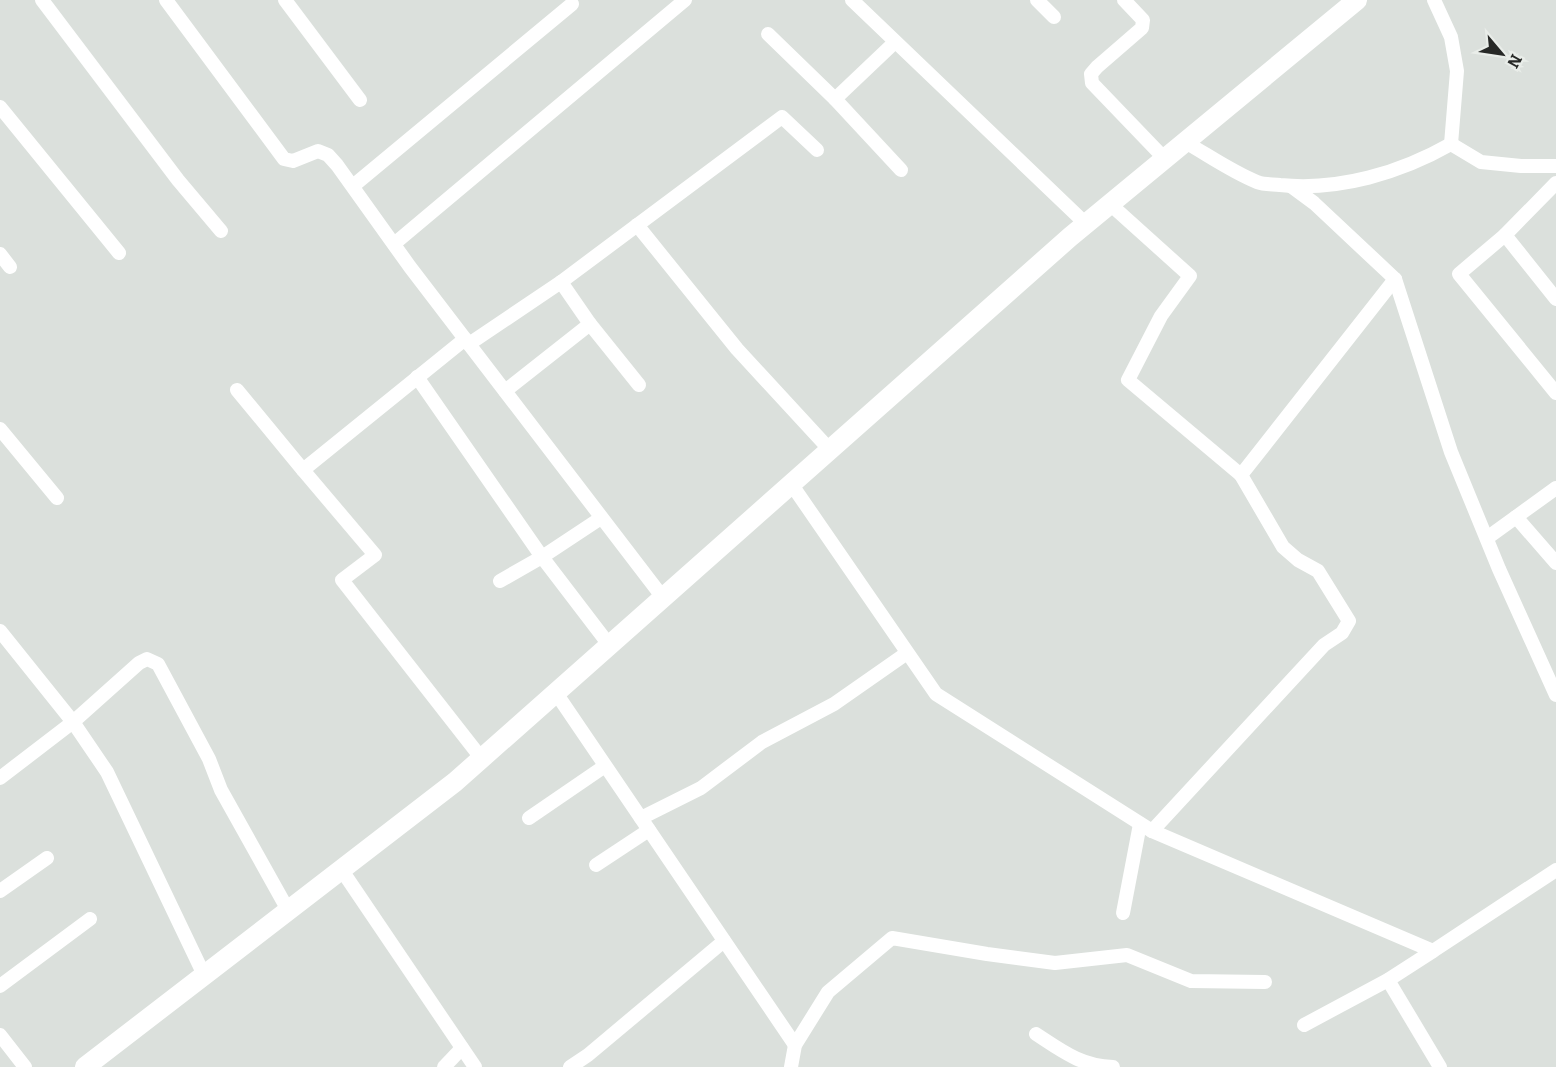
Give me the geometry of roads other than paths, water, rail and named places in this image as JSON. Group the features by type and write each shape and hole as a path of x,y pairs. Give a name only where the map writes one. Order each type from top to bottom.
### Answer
{"street":[{"path":"42,0 178,180 221,231"},
{"path":"166,0 284,159 292,160 318,151 328,155 664,598"},
{"path":"285,0 360,100"},
{"path":"394,244 685,0"},
{"path":"852,0 1086,225"},
{"path":"1037,0 1054,17"},
{"path":"1124,0 1143,20 1142,28 1097,67 1091,74 1092,83 1165,159"},
{"path":"85,1067 455,782 1110,204 1357,0"},
{"path":"1434,0 1451,38 1458,71 1451,144"},
{"path":"353,186 572,4"},
{"path":"768,34 836,99 901,170"},
{"path":"836,99 896,42"},
{"path":"0,107 119,253"},
{"path":"303,470 417,377 467,341 561,282 782,117 817,150"},
{"path":"1185,142 1259,183 1324,187 1357,181 1432,155 1451,144"},
{"path":"1451,144 1481,162 1556,166"},
{"path":"1556,183 1505,235 1459,274 1556,393"},
{"path":"1291,186 1314,203 1395,279 1451,452 1486,538 1556,695"},
{"path":"1110,204 1190,276 1161,316 1128,381 1241,475 1283,547 1298,560 1318,571 1349,621 1342,633 1324,645 1146,828 1123,913"},
{"path":"637,225 737,349 831,451"},
{"path":"1505,235 1556,298"},
{"path":"0,254 10,267"},
{"path":"1241,475 1395,279"},
{"path":"561,282 590,324 639,385"},
{"path":"505,391 590,324"},
{"path":"417,377 542,557 610,646"},
{"path":"237,390 375,555 342,580 482,759"},
{"path":"0,429 57,498"},
{"path":"792,485 936,694 1146,828 1433,951"},
{"path":"1486,538 1556,488"},
{"path":"1516,517 1556,563"},
{"path":"500,581 602,518"},
{"path":"0,631 72,722 107,772 204,975"},
{"path":"596,865 645,824 701,788 762,742 834,704 908,653"},
{"path":"0,778 72,722 139,663 147,659 158,664 209,759 221,790 288,910"},
{"path":"556,693 795,1045"},
{"path":"529,818 605,766"},
{"path":"0,891 47,858"},
{"path":"341,869 475,1067"},
{"path":"1304,1025 1388,980 1556,870"},
{"path":"0,986 90,919"},
{"path":"790,1067 795,1045 828,992 892,938 1054,963 1127,955 1191,981 1265,982"},
{"path":"570,1067 588,1055 724,940"},
{"path":"1388,980 1440,1067"},
{"path":"1036,1034 1075,1059 1092,1065 1113,1067"},
{"path":"0,1035 25,1067"},
{"path":"444,1067 462,1048"}]}
